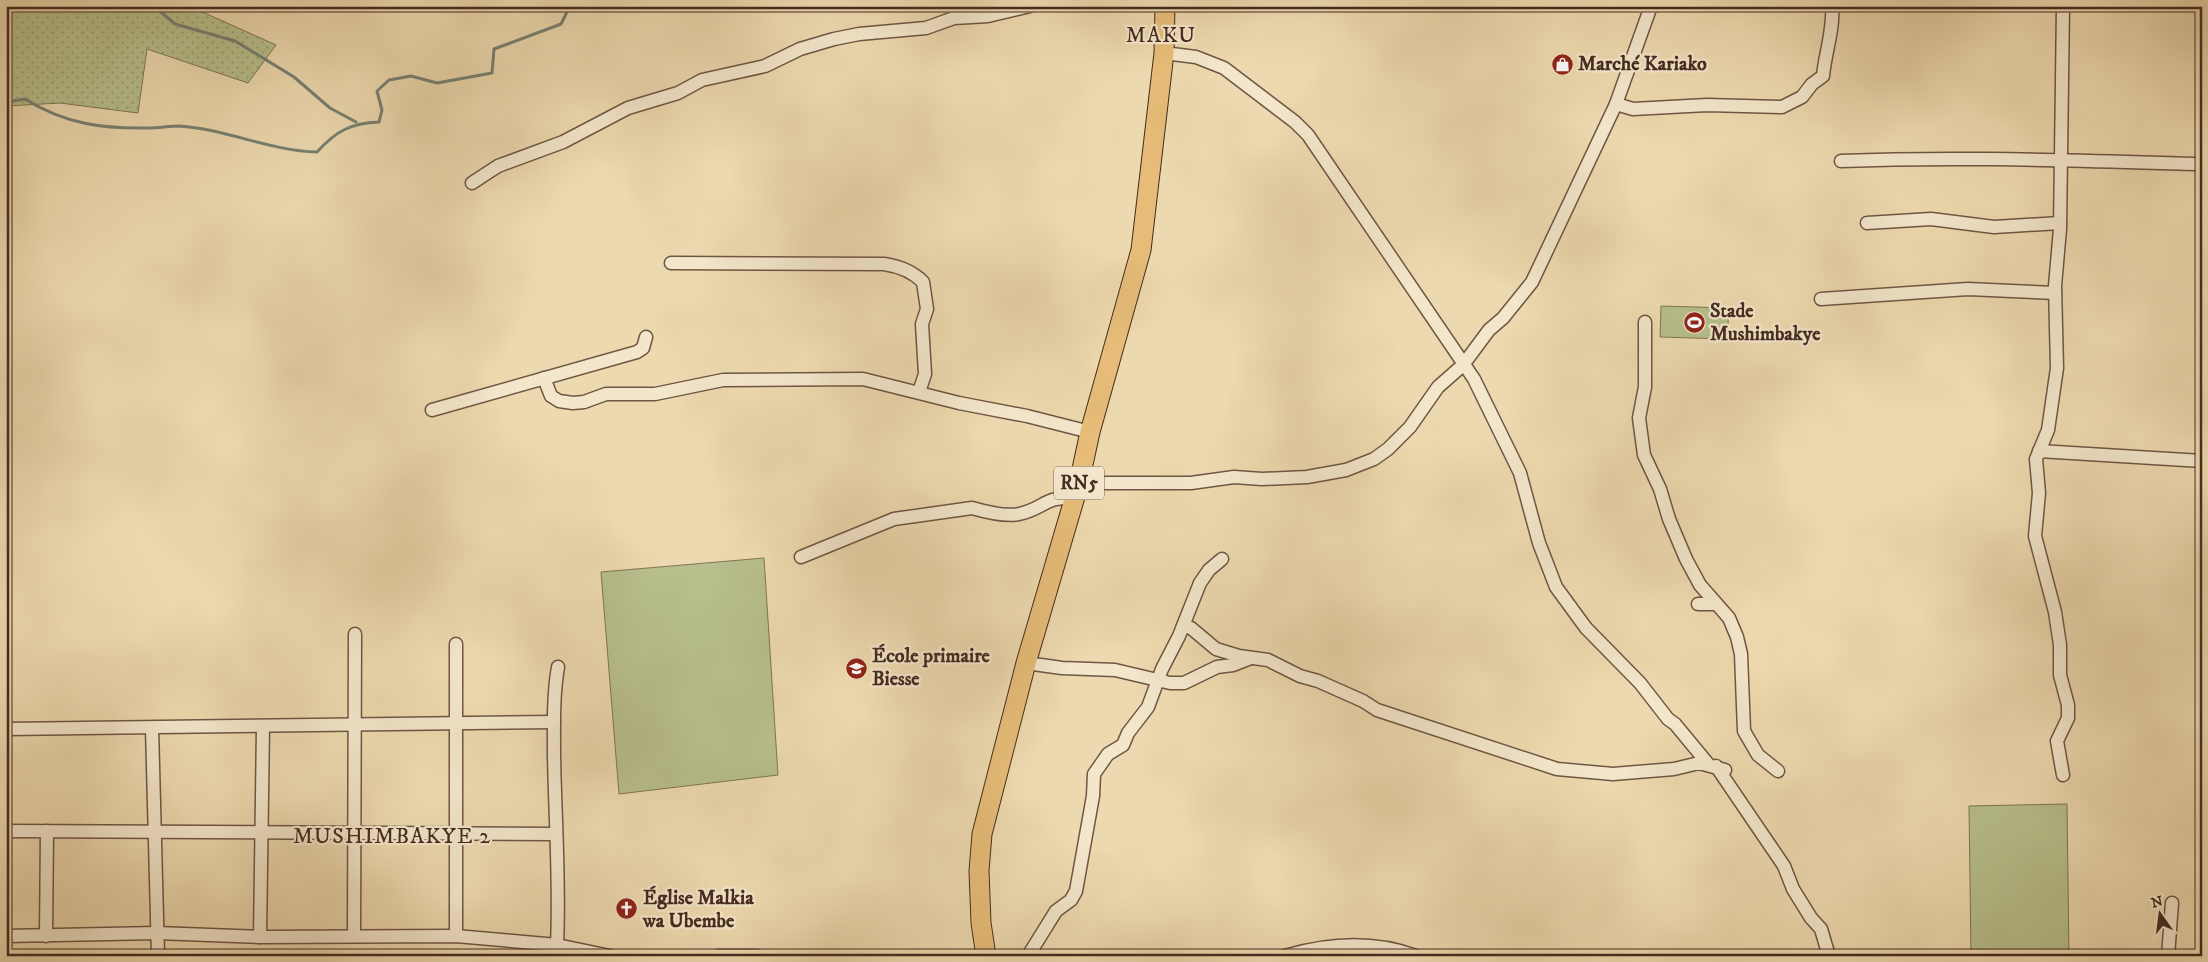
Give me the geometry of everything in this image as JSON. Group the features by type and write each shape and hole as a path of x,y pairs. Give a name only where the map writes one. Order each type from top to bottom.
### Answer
{"highway":[{"name":"RN5","path":"986,956 981,923 979,854 982,834 1026,663 1077,490 1090,432 1141,250 1164,52 1165,6"}],"street":[{"path":"472,183 498,166 563,142 628,108 678,93 702,80 765,66 795,52 834,39 859,34 926,28 954,18 988,16 1030,6"},
{"path":"801,557 894,519 972,508 985,512 1018,514 1034,509 1053,498 1077,490 1191,483 1234,477 1262,479 1307,477 1346,470 1374,459 1388,449 1410,427 1438,387 1463,364 1489,330 1503,318 1532,282 1616,104 1651,6"},
{"path":"1616,104 1633,109 1707,105 1774,107 1788,105 1823,76 1832,6"},
{"path":"2063,775 2057,741 2068,718 2068,705 2060,675 2056,619 2036,536 2039,493 2036,459 2048,430 2056,384 2055,292 2060,223 2064,6"},
{"path":"1164,52 1196,57 1224,68 1295,122 1324,157 1474,379 1514,458 1539,543 1556,587 1586,628 1640,683 1668,719 1717,767 1784,866 1793,888 1811,918 1821,929 1829,956"},
{"path":"1841,161 1892,159 2060,160 2202,164"},
{"path":"1867,223 1931,219 1994,227 2060,223"},
{"path":"671,263 884,264 905,270 923,282 927,297 927,314 922,324 925,374 919,392"},
{"path":"1821,299 1968,289 2055,292"},
{"path":"1645,322 1645,387 1639,418 1644,455 1660,489 1680,548 1700,586 1729,618 1742,654 1744,731 1758,755 1778,771"},
{"path":"432,410 637,352 643,348 646,338"},
{"path":"544,378 551,396 559,401 573,403 584,402 606,394 655,394 723,380 863,379 1090,432"},
{"path":"2039,451 2202,461"},
{"path":"1028,956 1056,911 1071,900 1076,891 1093,796 1094,774 1108,754 1123,745 1128,733 1148,707 1200,583 1209,570 1222,559"},
{"path":"1698,604 1716,604"},
{"path":"1183,626 1191,628 1216,649 1251,658 1268,660 1300,676 1318,681 1363,701 1377,710 1557,769 1612,774 1674,768 1699,763 1717,767"},
{"path":"354,935 355,634"},
{"path":"456,644 456,936"},
{"path":"1026,663 1062,668 1114,670 1170,683 1184,683 1211,669 1233,665 1251,658"},
{"path":"557,945 559,905 555,834 554,693 558,667"},
{"path":"6,729 554,722"},
{"path":"260,937 262,726"},
{"path":"152,728 158,956"},
{"path":"6,831 555,834"},
{"path":"46,936 47,831"},
{"path":"2168,956 2172,903"},
{"path":"6,936 157,933 260,937 354,935 456,936 557,945 610,956"},
{"path":"1285,956 1321,948 1358,944 1390,947 1416,956"},
{"path":"718,956 757,956"}],"green space":[{"path":"6,6 189,6 276,45 248,83 147,49 138,113 60,103 6,106"},
{"name":"Stade Mushimbakye","path":"1661,306 1729,308 1727,339 1660,337"},
{"path":"764,558 778,775 619,794 601,572"},
{"path":"2067,804 2069,956 1971,956 1969,806"}],"waterway":[{"path":"154,6 175,24 235,41 294,77 330,108 356,122"},
{"path":"6,102 25,99 55,114 100,126 132,128 179,126 196,128 282,148 317,152 331,139 352,126 379,122 382,110 377,91 389,80 411,76 437,83 492,73 494,49 561,24 570,6"}],"place":[{"name":"Marché Kariako","path":"1562,64"},
{"name":"Stade Mushimbakye","path":"1694,322"},
{"name":"École primaire Biesse","path":"856,668"},
{"name":"Église Malkia wa Ubembe","path":"627,909"}],"district":[{"name":"MAKU","path":"1161,35"},
{"name":"MUSHIMBAKYE 2","path":"392,836"}]}
